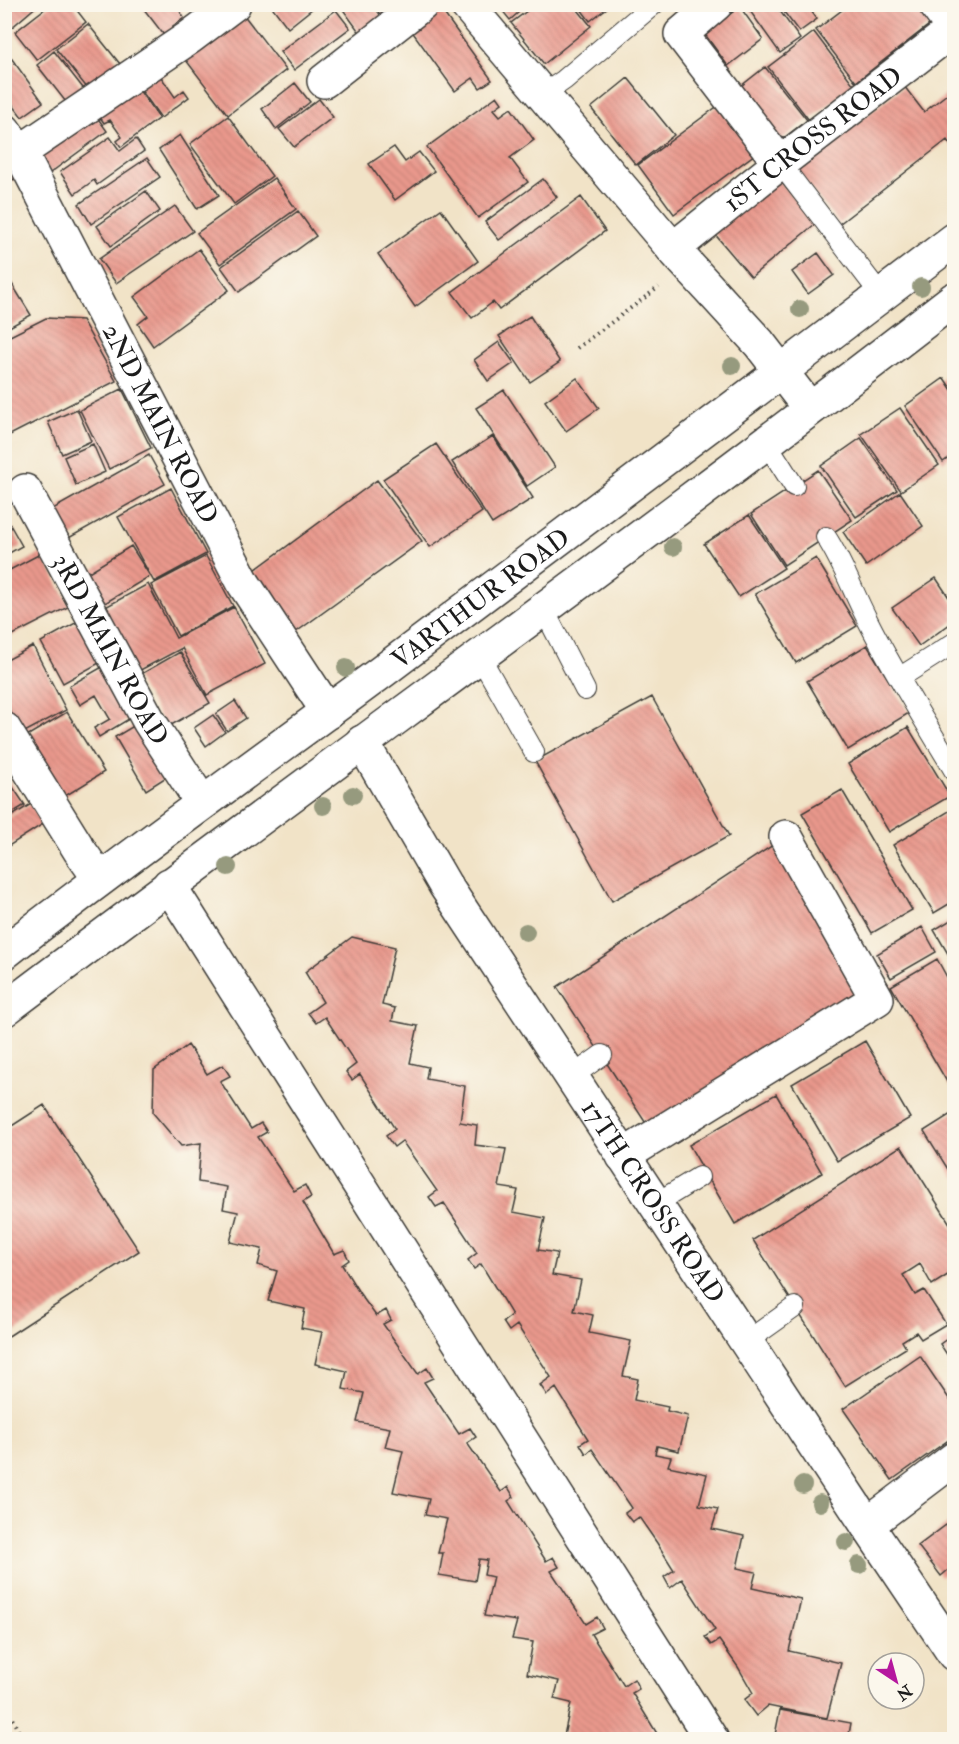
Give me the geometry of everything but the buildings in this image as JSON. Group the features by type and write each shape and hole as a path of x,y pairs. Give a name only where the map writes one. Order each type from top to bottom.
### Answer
{"street":[{"path":"12,141 190,37 234,4"},
{"path":"324,81 422,4"},
{"path":"466,4 680,256 782,370 810,409"},
{"path":"716,4 681,34 780,163"},
{"path":"935,4 954,30"},
{"name":"1ST CROSS ROAD","path":"680,256 780,163 954,30"},
{"name":"2ND MAIN ROAD","path":"12,141 244,584 328,712"},
{"name":"VARTHUR ROAD","path":"4,953 99,878 328,712 654,469 954,240"},
{"name":"VARTHUR ROAD","path":"4,1010 766,442 954,299"},
{"name":"3RD MAIN ROAD","path":"25,491 149,721 202,803"},
{"path":"4,729 99,878"},
{"name":"17TH CROSS ROAD","path":"362,742 445,885 954,1654"},
{"path":"623,1156 877,999 786,837"},
{"path":"169,885 712,1740"},
{"path":"867,1525 954,1460"}],"lane":[{"path":"544,94 564,80 654,4"},
{"path":"780,163 881,295"},
{"path":"766,442 794,486"},
{"path":"826,537 839,557 866,618 954,770"},
{"path":"543,608 585,690"},
{"path":"899,678 954,643"},
{"path":"479,656 534,752"},
{"path":"572,1077 602,1055"},
{"path":"655,1204 699,1177"},
{"path":"746,1342 795,1307"}],"path":[{"path":"577,348 680,256"},
{"path":"948,1700 954,1696"},
{"path":"4,1703 23,1740"}]}
